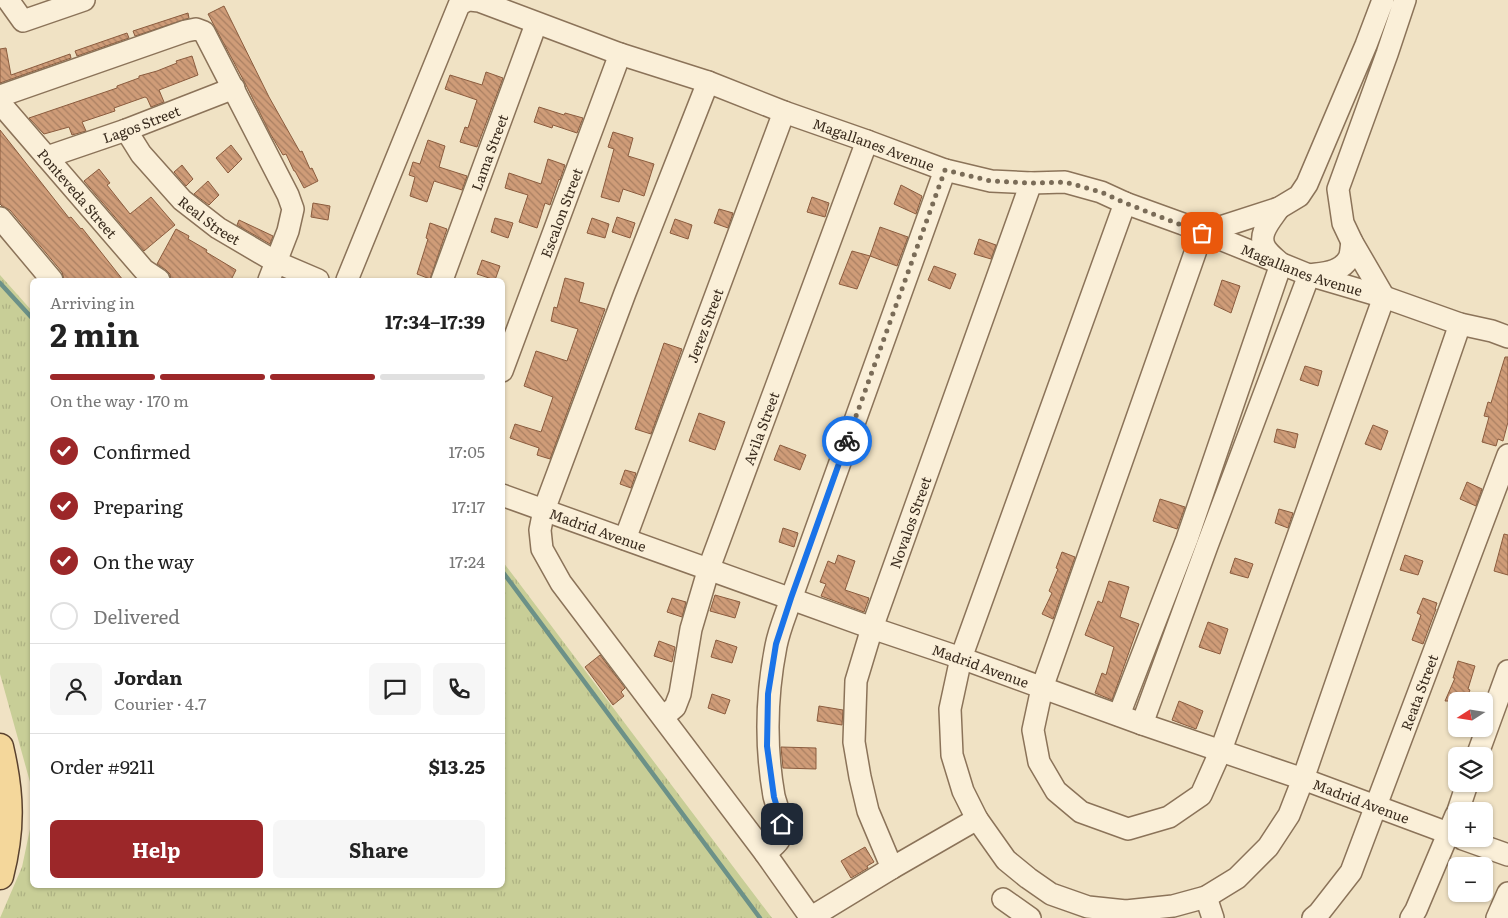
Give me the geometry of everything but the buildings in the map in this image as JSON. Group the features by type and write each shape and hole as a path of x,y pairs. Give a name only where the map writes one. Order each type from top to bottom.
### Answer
{"main road":[{"path":"0,747 9,800 9,827 6,854 0,876"}],"street":[{"path":"8,0 23,21 84,0"},
{"path":"1383,0 1307,184 1299,196 1278,208 1202,233 1042,688 1033,730 1039,762 1056,791 1081,812 1128,828 1169,817 1201,795 1221,750 1384,297 1343,223 1338,189 1405,0"},
{"path":"348,278 465,2"},
{"name":"Magallanes Avenue","path":"465,2 479,2 620,54 708,82 784,112 867,140 945,170 991,181 1065,182 1101,192 1309,275 1384,297 1460,324 1492,331 1508,337"},
{"name":"Lama Street","path":"443,278 536,24"},
{"path":"0,96 186,31 196,29 204,32 288,194 293,209 288,231 273,271"},
{"name":"Escalon Street","path":"505,363 620,54"},
{"path":"708,82 624,293 544,510 540,530 542,549 561,583 664,717 811,918 977,819"},
{"name":"Lagos Street","path":"47,157 126,130 234,88"},
{"name":"Ponteveda Street","path":"0,103 144,270 156,278"},
{"name":"Jerez Street","path":"625,539 784,112"},
{"name":"Real Street","path":"126,130 141,154 182,200 273,271 308,278"},
{"name":"Avila Street","path":"664,717 675,707 680,694 691,629 709,568 867,140"},
{"path":"765,853 782,836 782,824 774,797 767,746 768,694 776,644 945,170"},
{"name":"Novalos Street","path":"892,868 868,811 860,777 854,742 856,681 872,628 1031,183"},
{"path":"1125,203 961,658 950,708 952,754 963,791 977,819 1006,860 1051,894 1087,912 1126,912 1173,906 1206,897 1237,878 1268,847 1289,815 1460,324"},
{"path":"1120,715 1187,539 1281,264 1266,249 1262,241 1265,228 1278,208"},
{"path":"0,218 50,278"},
{"path":"1142,724 1309,275 1331,272 1341,267 1349,258 1352,242"},
{"name":"Reata Street","path":"1313,918 1352,872 1508,455"},
{"name":"Madrid Avenue","path":"505,496 1142,724 1221,750 1376,806 1448,828"},
{"path":"1187,539 1207,546"},
{"path":"1480,747 1508,671"},
{"path":"1411,918 1448,847"},
{"name":"Madrid Avenue","path":"1491,847 1508,855"},
{"path":"1497,918 1508,893"},
{"path":"1043,918 1051,894"},
{"path":"1206,897 1213,918"},
{"path":"1003,899 1030,918"}],"green space":[{"path":"0,275 30,309 30,782 0,674"},
{"path":"505,565 772,918 0,918 22,867 30,829 30,888 505,888"}],"waterway":[{"path":"0,283 30,316"},
{"path":"505,575 760,918"}],"way so far":[{"path":"847,441 945,170 991,181 1065,182 1101,192 1202,233"}],"route":[{"path":"782,824 774,797 767,746 768,694 776,644 847,441"}]}
